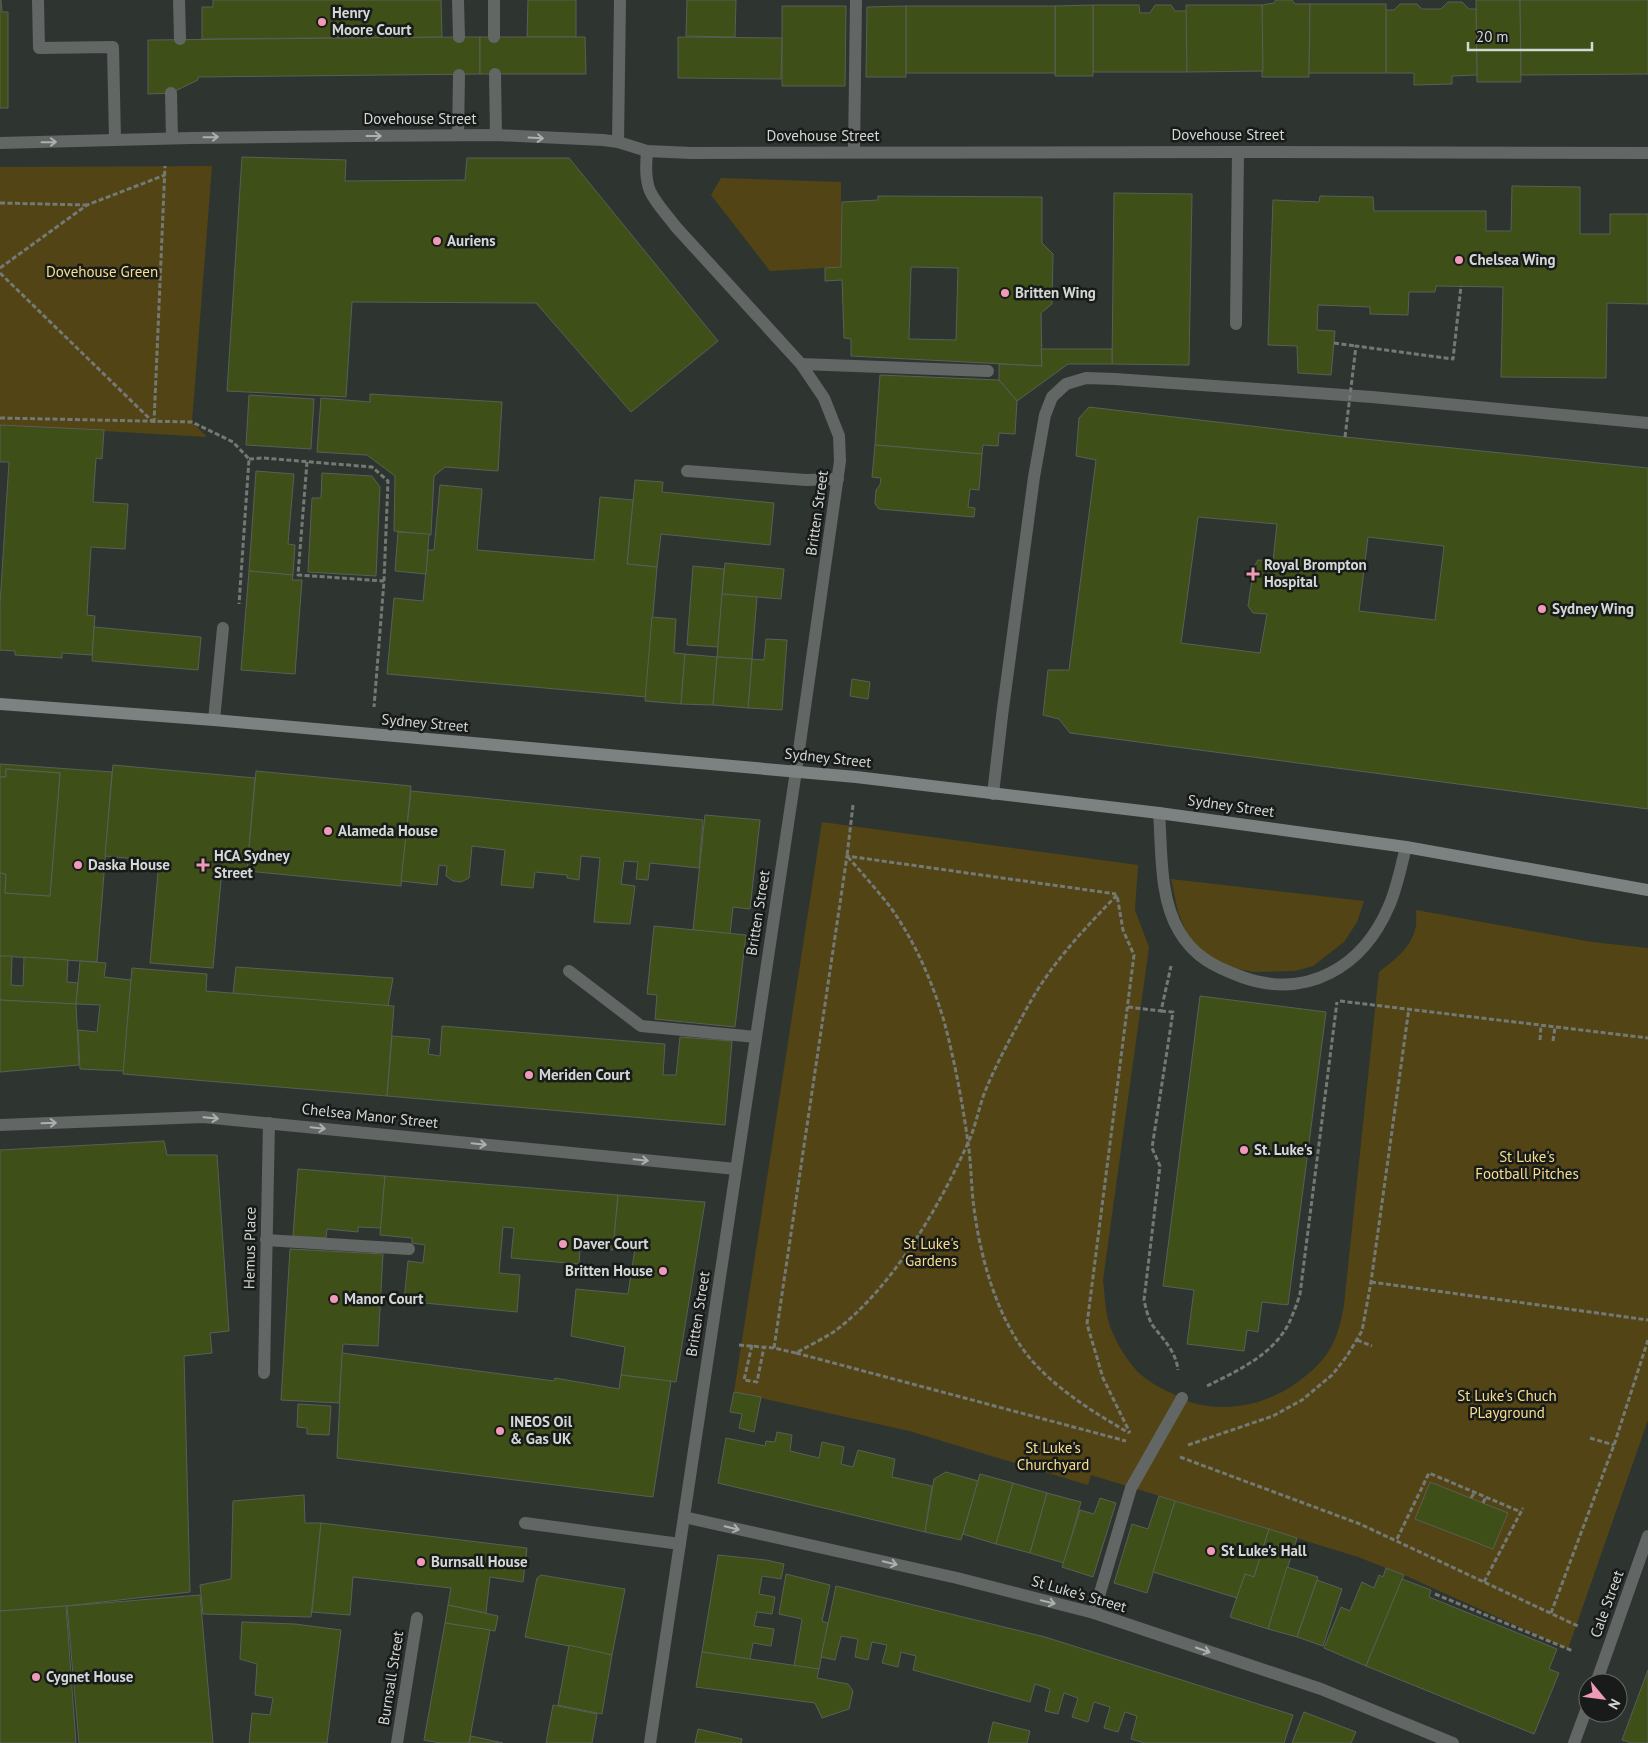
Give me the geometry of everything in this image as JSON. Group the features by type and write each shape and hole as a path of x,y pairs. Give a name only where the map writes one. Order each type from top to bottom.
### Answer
{"main road":[{"name":"Sydney Street","path":"0,704 214,720 856,777 1159,813 1406,848 1648,890"}],"street":[{"path":"38,0 39,48 113,47 115,140"},
{"path":"179,0 180,39"},
{"path":"458,0 458,37"},
{"path":"494,0 494,37"},
{"path":"618,142 620,0"},
{"path":"854,152 856,0"},
{"path":"495,74 496,135"},
{"path":"458,75 458,135"},
{"path":"169,138 171,93"},
{"name":"Dovehouse Street","path":"0,143 169,138 496,135 603,140 618,142 647,151 691,153 1648,153"},
{"name":"Britten Street","path":"647,151 646,170 650,191 662,208 676,227 800,364 824,398 839,436 840,461 796,771 650,1743"},
{"path":"1236,324 1238,152"},
{"path":"800,364 988,371"},
{"path":"993,794 1034,477 1045,415 1052,397 1066,384 1086,378 1115,378 1372,397 1648,423"},
{"path":"687,471 806,480 838,479"},
{"path":"214,720 222,628"},
{"path":"1159,813 1165,886 1170,910 1179,931 1192,950 1210,963 1252,980 1276,984 1309,982 1323,977 1341,968 1357,954 1373,935 1390,906 1406,848"},
{"path":"569,971 641,1026 756,1037"},
{"name":"Chelsea Manor Street","path":"0,1126 202,1117 736,1169"},
{"name":"Hemus Place","path":"264,1374 269,1123"},
{"path":"266,1240 409,1249"},
{"path":"1094,1613 1131,1488 1159,1450 1182,1398"},
{"name":"St Luke's Street","path":"684,1517 957,1578 1094,1613 1321,1689 1453,1743"},
{"path":"525,1523 680,1544"},
{"name":"Cale Street","path":"1600,1673 1648,1536"},
{"name":"Burnsall Street","path":"397,1743 417,1618"},
{"path":"1574,1743 1581,1723"}],"path":[{"path":"154,423 165,175 169,138"},
{"path":"0,268 87,205 165,175"},
{"path":"0,203 87,205"},
{"path":"0,273 154,423"},
{"path":"1334,343 1453,359 1461,286"},
{"path":"1345,437 1356,346"},
{"path":"0,418 154,423 192,422 233,442 249,459 239,608"},
{"path":"249,459 263,458 372,467 388,481 384,581 371,735"},
{"path":"306,462 298,574 384,581"},
{"path":"774,1348 847,856 856,777"},
{"path":"847,856 1117,894"},
{"path":"847,856 891,909 916,949 930,979 944,1021 968,1143 974,1202 984,1260 995,1298 1010,1328 1034,1362 1055,1383 1094,1412 1130,1434 1103,1378 1087,1324 1134,955 1123,930 1117,894"},
{"path":"796,1353 834,1331 865,1305 926,1224 968,1143 984,1095 1028,1005 1057,962 1117,894"},
{"path":"1161,1011 1179,931"},
{"path":"1128,1007 1173,1012 1152,1148 1160,1166 1144,1300 1146,1313 1152,1325 1165,1340 1177,1359 1182,1398 1263,1355 1278,1339 1288,1324 1300,1294 1337,1000 1648,1038"},
{"path":"1159,1450 1213,1438 1273,1416 1302,1400 1332,1375 1357,1340 1362,1330 1371,1282 1410,1008"},
{"path":"1540,1040 1541,1025"},
{"path":"1553,1042 1554,1027"},
{"path":"1371,1282 1648,1320"},
{"path":"1357,1340 1372,1346"},
{"path":"1551,1613 1614,1445 1648,1340"},
{"path":"764,1347 757,1382 744,1380 752,1345 774,1348 1159,1450 1360,1524 1580,1627"},
{"path":"1590,1438 1614,1445"},
{"path":"1397,1540 1429,1473 1522,1510 1484,1582"},
{"path":"1471,1498 1474,1492"},
{"path":"1483,1503 1486,1497"},
{"path":"1435,1594 1573,1651"}],"green space":[{"name":"Dovehouse Green","path":"212,166 192,422 207,437 0,425 0,167"},
{"path":"721,178 841,182 841,267 770,271 711,195"},
{"name":"St Luke's Gardens","path":"822,822 1138,865 1135,910 1149,947 1103,1280 1106,1305 1109,1323 1116,1340 1137,1371 1152,1383 1183,1399 1209,1406 1234,1407 1270,1398 1292,1386 1318,1365 1330,1349 1335,1338 1344,1305 1379,972 1400,954 1413,937 1416,928 1416,910 1592,942 1648,948 1648,1420 1568,1649 1404,1575 1358,1557 1091,1475 1088,1485 909,1431 734,1392"},
{"path":"1171,879 1364,901 1357,922 1344,942 1313,966 1295,971 1254,972 1228,967 1205,955 1188,936 1178,912"}],"building":[{"path":"0,0 2,12 8,12 8,108 0,108"},
{"name":"Henry Moore Court","path":"213,0 441,0 442,37 202,39 202,7 213,7"},
{"path":"528,0 576,0 576,37 527,37"},
{"path":"687,0 736,0 735,37 686,36"},
{"path":"1276,0 1292,0 1295,4 1310,4 1309,77 1262,77 1262,5 1274,3"},
{"path":"1476,0 1520,0 1521,82 1477,82"},
{"path":"1520,0 1648,0 1648,74 1521,75"},
{"path":"1448,2 1462,2 1469,9 1476,9 1477,75 1452,76 1452,84 1414,85 1414,73 1386,73 1386,10 1394,10 1400,4 1417,4 1422,9 1441,9"},
{"path":"1310,4 1386,4 1386,73 1309,73"},
{"path":"1093,5 1139,5 1140,13 1150,13 1155,5 1171,5 1175,11 1187,11 1187,72 1093,72"},
{"path":"1093,5 1093,76 1055,76 1055,6"},
{"path":"1186,5 1262,5 1263,71 1187,72"},
{"path":"782,6 846,6 845,86 782,86"},
{"path":"906,6 1055,6 1055,73 906,73"},
{"path":"906,6 906,77 866,77 867,7"},
{"path":"480,37 480,74 198,77 198,80 171,93 148,94 148,40"},
{"path":"480,37 585,37 586,74 480,74"},
{"path":"678,37 782,38 781,79 678,78"},
{"name":"Auriens","path":"242,157 346,160 345,181 465,180 467,158 569,158 718,341 631,412 536,303 352,302 346,397 227,391"},
{"name":"Chelsea Wing","path":"1512,186 1580,187 1580,234 1610,234 1610,214 1648,214 1648,304 1607,303 1606,378 1501,377 1503,287 1436,286 1435,292 1409,292 1408,315 1370,314 1370,307 1318,305 1317,330 1335,331 1331,375 1298,373 1297,346 1268,345 1273,200 1319,202 1320,196 1373,197 1374,211 1486,211 1486,231 1511,231"},
{"path":"1114,193 1192,194 1189,365 1112,364"},
{"name":"Britten Wing","path":"878,196 1042,197 1042,243 1053,254 1052,304 1041,313 1042,366 851,356 851,339 844,338 842,280 825,281 825,268 841,267 842,202 878,200","holes":["911,267 958,268 956,340 909,339"]},
{"path":"1041,349 1112,349 1112,364 1068,364 1017,401 999,380 999,364 1042,366"},
{"path":"880,375 999,380 1017,401 1015,434 999,433 998,446 983,445 982,454 875,445"},
{"path":"370,394 502,402 498,471 445,467 434,476 431,535 394,531 395,476 367,455 317,452 321,398 370,402"},
{"path":"249,395 314,399 311,449 246,445"},
{"name":"Sydney Wing","path":"1089,407 1345,437 1648,468 1648,809 1070,733 1059,719 1043,715 1048,670 1069,670 1096,460 1076,456 1079,418","holes":["1198,517 1277,524 1273,561 1258,560 1254,567 1248,606 1253,613 1267,614 1260,653 1181,643","1368,537 1444,546 1435,620 1359,611"]},
{"path":"0,425 104,430 102,459 96,458 93,502 128,504 125,549 91,547 87,615 95,616 92,655 62,653 62,658 15,655 15,651 0,650 0,604 9,462 0,462"},
{"path":"875,445 982,454 979,490 970,489 968,507 975,508 974,517 879,509 875,504 876,490 880,485 881,478 872,477"},
{"path":"256,471 294,474 288,544 295,545 293,575 249,571"},
{"path":"322,473 372,476 380,487 376,576 308,572 312,498 321,498"},
{"path":"635,480 663,482 662,492 774,503 770,545 661,534 657,567 627,564"},
{"path":"440,485 482,489 477,550 594,560 600,497 633,500 627,564 657,567 646,697 387,674 394,598 423,601 428,550 434,550"},
{"path":"398,532 429,534 426,574 395,571"},
{"path":"725,563 784,569 781,599 722,594"},
{"path":"693,566 724,569 718,647 687,645"},
{"path":"249,571 293,575 292,580 302,580 295,674 241,670"},
{"path":"722,594 757,597 752,659 717,657"},
{"path":"652,617 676,619 674,653 685,654 681,704 645,701"},
{"path":"94,627 201,637 198,670 92,661"},
{"path":"766,639 787,640 782,710 748,708 752,659 764,660"},
{"path":"685,654 717,657 713,705 681,704"},
{"path":"717,657 752,659 748,708 713,705"},
{"path":"852,679 870,682 868,699 850,696"},
{"name":"Daska House","path":"0,764 112,772 97,962 0,956 0,873 6,874 5,893 50,896 60,773 6,769 6,777 0,777"},
{"name":"HCA Sydney Street","path":"113,765 255,778 247,871 222,869 213,968 150,963 159,861 105,856"},
{"path":"6,769 60,773 50,896 5,893 6,874 0,873 0,777 6,777"},
{"name":"Alameda House","path":"256,771 411,786 401,886 247,871"},
{"path":"411,791 703,820 699,868 650,863 648,880 636,879 638,862 624,861 621,884 635,886 630,924 594,922 600,858 581,856 579,880 567,878 567,875 535,872 533,888 501,885 505,850 472,846 469,878 461,882 453,881 446,876 447,866 439,865 437,885 401,881"},
{"path":"705,815 760,820 750,909 733,907 730,934 693,930"},
{"path":"654,926 746,935 735,1027 655,1019 657,995 647,994"},
{"path":"0,956 12,956 11,985 23,986 24,957 68,960 67,982 78,983 76,1004 0,1000"},
{"path":"80,961 106,963 104,977 131,980 124,1071 80,1069 78,1030 97,1032 100,1005 76,1004"},
{"path":"236,967 393,978 388,1006 233,994"},
{"path":"132,968 207,974 206,991 394,1006 387,1096 123,1074"},
{"name":"St. Luke's","path":"1200,996 1326,1012 1288,1305 1262,1302 1258,1332 1247,1330 1244,1351 1187,1344 1194,1290 1163,1286"},
{"path":"0,1000 76,1004 79,1065 0,1072"},
{"name":"Meriden Court","path":"442,1026 665,1044 663,1075 676,1075 680,1037 732,1041 725,1125 387,1096 392,1036 430,1039 428,1054 440,1056"},
{"path":"164,1141 167,1155 217,1155 229,1331 210,1333 212,1353 184,1356 190,1592 66,1606 0,1611 0,1150"},
{"path":"298,1169 385,1176 381,1228 358,1227 358,1232 327,1229 326,1238 293,1236"},
{"name":"Daver Court","path":"385,1176 618,1195 613,1250 580,1247 579,1264 511,1258 514,1228 503,1227 499,1273 520,1275 517,1312 404,1301 408,1261 423,1263 425,1245 412,1243 412,1238 380,1235"},
{"name":"Britten House","path":"618,1195 705,1202 676,1382 621,1375 625,1347 571,1336 576,1289 628,1294 636,1242 614,1239"},
{"name":"Manor Court","path":"290,1249 383,1254 378,1346 343,1344 339,1403 281,1400"},
{"name":"INEOS Oil & Gas UK","path":"342,1353 554,1381 555,1378 619,1389 621,1375 671,1381 653,1497 337,1458"},
{"path":"734,1392 761,1397 754,1432 739,1428 742,1414 730,1412"},
{"path":"298,1404 331,1406 329,1435 307,1434 307,1428 297,1427"},
{"path":"777,1432 792,1435 790,1451 819,1458 822,1442 844,1447 841,1464 853,1467 858,1450 895,1459 892,1477 932,1486 925,1532 718,1483 726,1438 765,1446 766,1441 775,1442"},
{"path":"946,1472 978,1481 961,1540 925,1532 934,1479"},
{"path":"980,1474 1013,1483 996,1544 963,1534"},
{"path":"1430,1482 1508,1513 1493,1549 1415,1519"},
{"path":"1013,1483 1047,1493 1030,1553 996,1544"},
{"path":"1047,1493 1081,1502 1064,1563 1030,1553"},
{"path":"304,1495 305,1523 321,1523 311,1617 203,1614 200,1585 231,1579 233,1501"},
{"path":"1159,1496 1175,1501 1147,1593 1114,1583 1132,1524 1148,1529"},
{"path":"1100,1498 1116,1503 1093,1577 1062,1567 1080,1510 1094,1514"},
{"name":"St Luke's Hall","path":"1175,1501 1269,1529 1254,1577 1245,1574 1237,1598 1153,1572"},
{"name":"Burnsall House","path":"321,1523 527,1548 523,1582 490,1577 486,1613 448,1605 451,1588 353,1577 350,1615 312,1612"},
{"path":"1269,1529 1297,1538 1268,1629 1230,1617 1245,1574 1254,1577"},
{"path":"718,1555 766,1560 784,1564 781,1579 762,1576 759,1594 775,1597 772,1614 757,1612 754,1626 774,1629 771,1646 753,1643 750,1659 702,1652"},
{"path":"1287,1567 1318,1577 1297,1637 1268,1629"},
{"path":"1386,1568 1404,1575 1366,1666 1324,1648 1341,1607 1350,1611 1362,1582 1374,1588 1379,1575 1383,1577"},
{"path":"786,1574 830,1585 822,1621 828,1623 819,1669 794,1666 802,1619 779,1614"},
{"path":"541,1575 625,1589 612,1655 525,1637 537,1578"},
{"path":"1402,1579 1431,1590 1429,1597 1557,1649 1549,1669 1559,1673 1534,1734 1366,1666"},
{"path":"1317,1580 1342,1589 1323,1646 1297,1637"},
{"path":"836,1586 1045,1637 1293,1715 1284,1743 1145,1743 1131,1739 1137,1716 1125,1712 1118,1732 1104,1728 1110,1707 1094,1702 1088,1722 1072,1717 1078,1698 1064,1693 1058,1714 1045,1711 1050,1689 1035,1684 1030,1702 913,1670 916,1656 901,1652 898,1667 882,1663 887,1645 872,1642 868,1660 855,1657 858,1639 841,1636 835,1660 821,1657"},
{"path":"200,1595 213,1743 79,1743 67,1606"},
{"path":"448,1605 498,1616 495,1631 445,1623"},
{"name":"Cygnet House","path":"66,1606 76,1743 0,1743 0,1611"},
{"path":"242,1622 295,1624 341,1630 327,1743 249,1743 252,1713 270,1715 273,1698 255,1695 257,1664 240,1659"},
{"path":"445,1623 490,1630 469,1743 440,1743 424,1740"},
{"path":"569,1645 612,1655 602,1714 558,1705"},
{"path":"702,1652 819,1669 817,1678 848,1684 853,1691 849,1709 822,1718 815,1703 696,1687"},
{"path":"1648,1670 1648,1743 1632,1743 1622,1740"},
{"path":"553,1705 597,1714 592,1743 546,1743"},
{"path":"1304,1712 1356,1732 1351,1743 1292,1743"},
{"path":"993,1722 1030,1731 1027,1743 988,1743"},
{"path":"698,1729 742,1739 741,1743 695,1743"},
{"path":"471,1736 503,1743 469,1743"}],"place":[{"name":"Henry Moore Court","path":"322,22"},
{"name":"Auriens","path":"437,241"},
{"name":"Chelsea Wing","path":"1459,260"},
{"name":"Britten Wing","path":"1005,293"},
{"name":"Royal Brompton Hospital","path":"1253,574"},
{"name":"Sydney Wing","path":"1542,609"},
{"name":"Alameda House","path":"328,831"},
{"name":"Daska House","path":"78,865"},
{"name":"HCA Sydney Street","path":"203,865"},
{"name":"Meriden Court","path":"529,1075"},
{"name":"St. Luke's","path":"1244,1150"},
{"name":"Daver Court","path":"563,1244"},
{"name":"Britten House","path":"663,1271"},
{"name":"Manor Court","path":"334,1299"},
{"name":"INEOS Oil & Gas UK","path":"500,1431"},
{"name":"St Luke's Hall","path":"1211,1551"},
{"name":"Burnsall House","path":"421,1562"},
{"name":"Cygnet House","path":"36,1677"}],"park label":[{"name":"St Luke's Football Pitches","path":"1527,1166"},
{"name":"St Luke's Chuch PLayground","path":"1507,1404"},
{"name":"St Luke's Churchyard","path":"1053,1456"}]}
